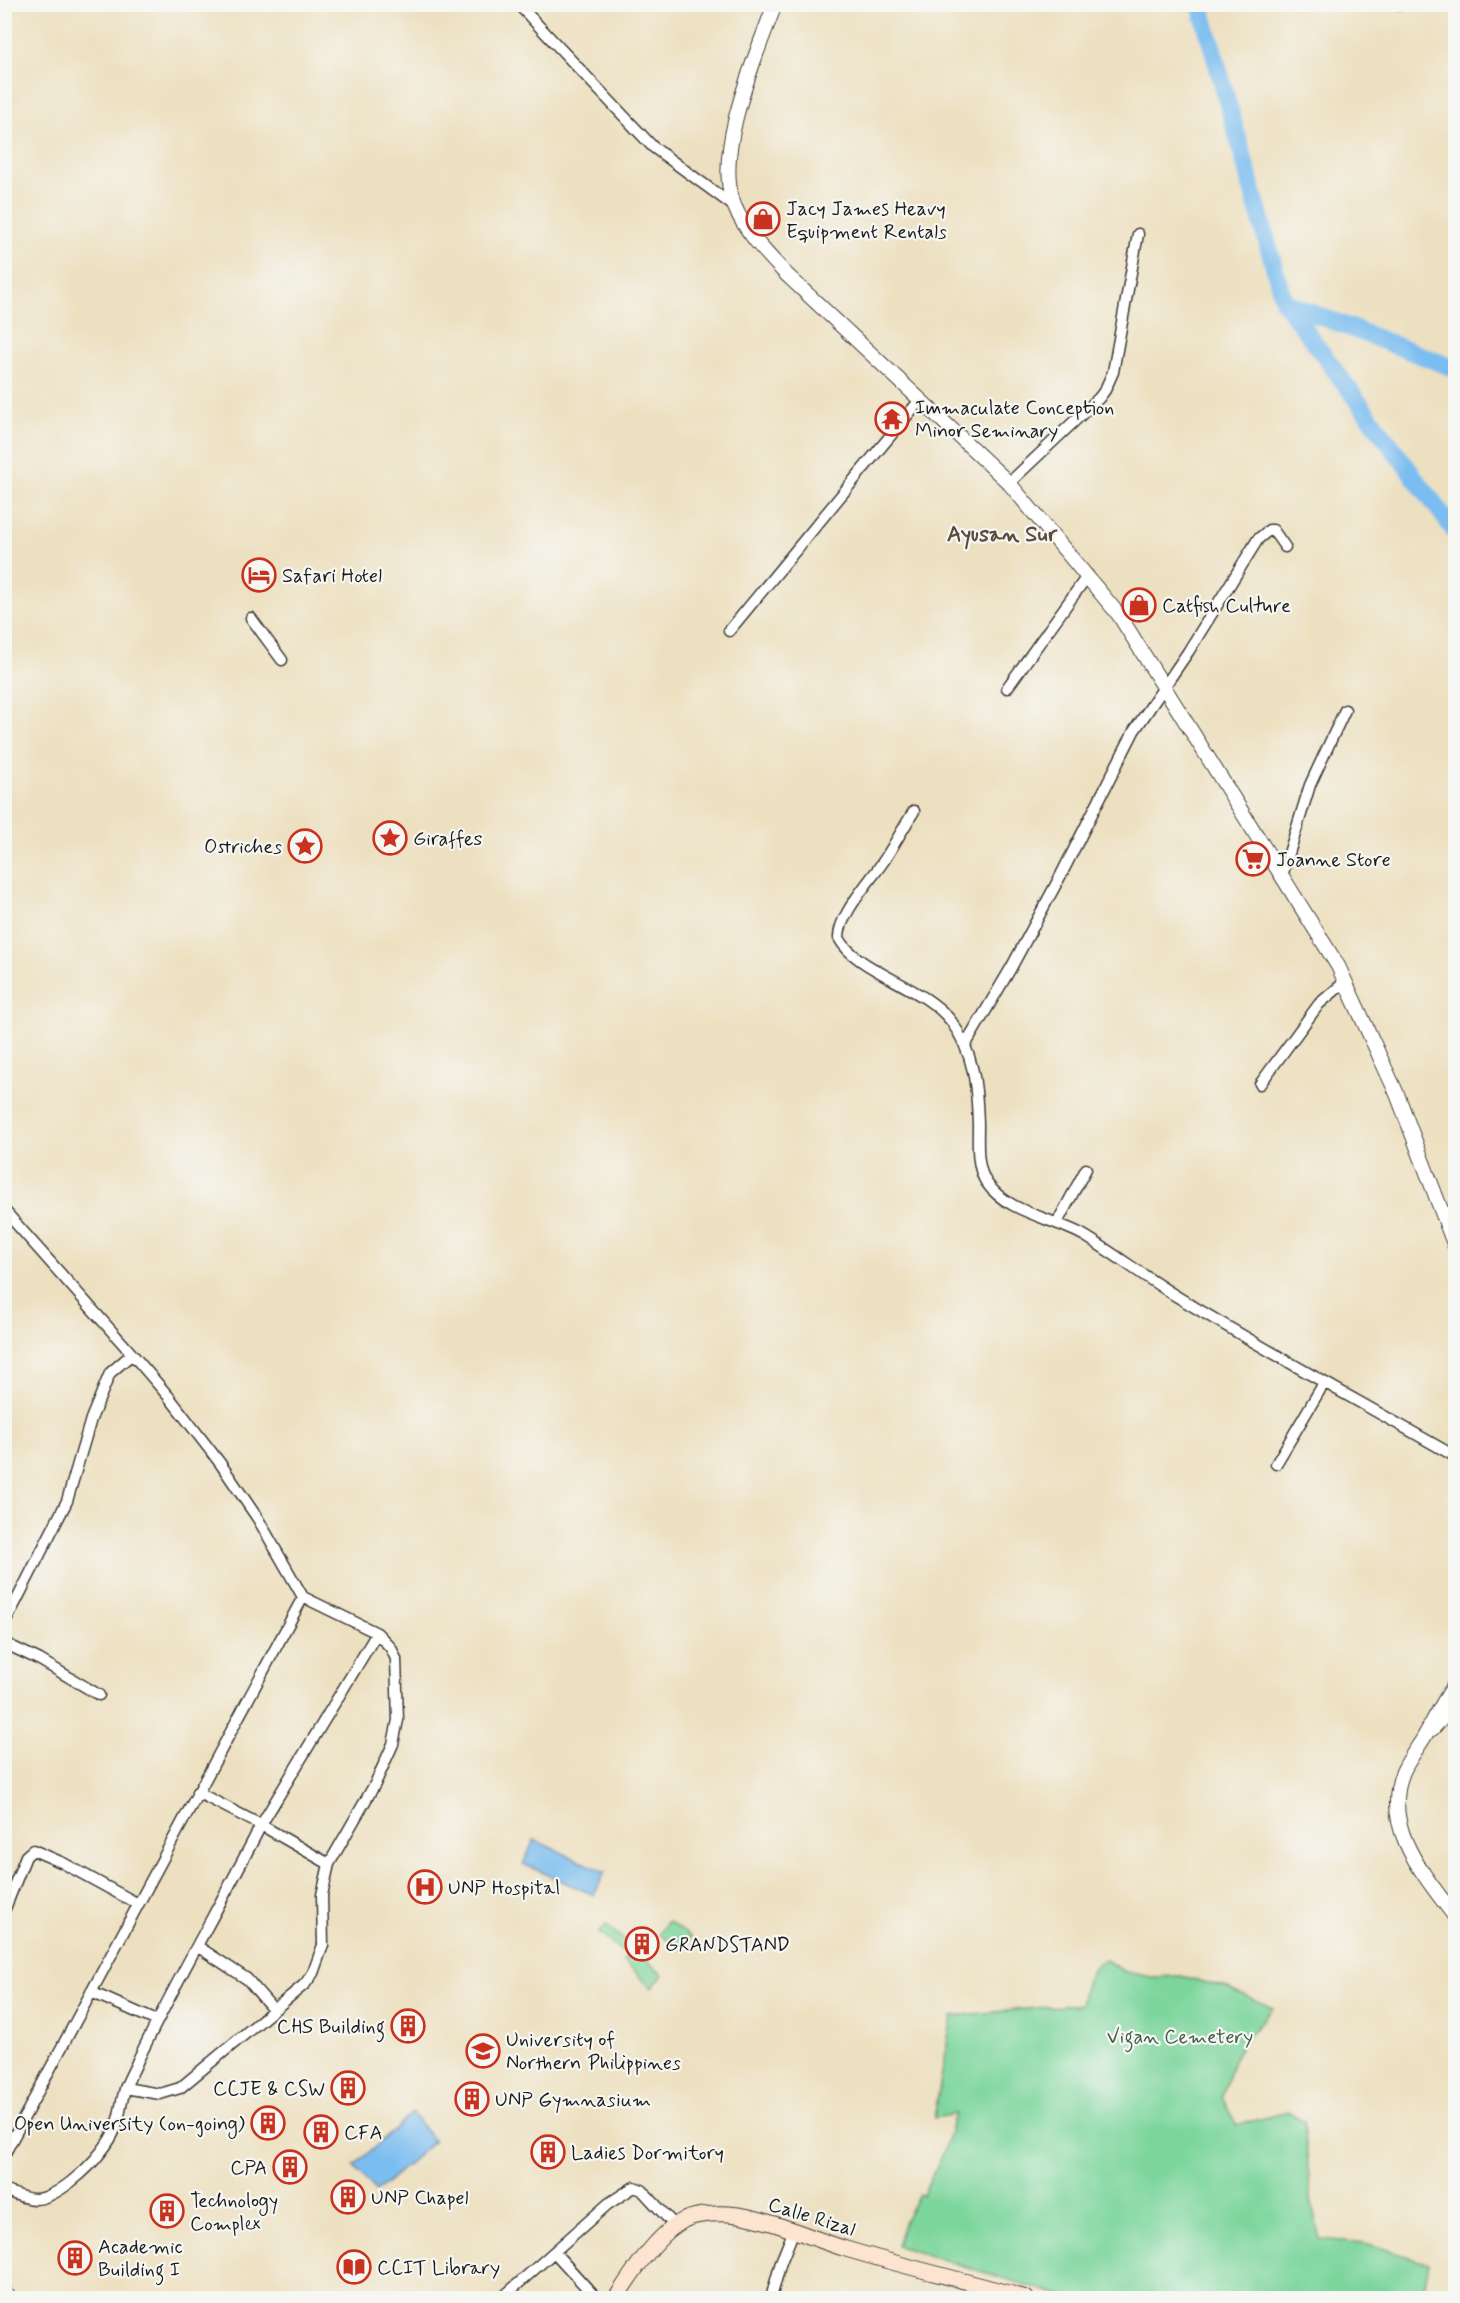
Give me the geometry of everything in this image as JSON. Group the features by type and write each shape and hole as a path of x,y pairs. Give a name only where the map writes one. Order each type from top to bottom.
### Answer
{"main road":[{"name":"Calle Rizal","path":"616,2298 627,2280 660,2239 684,2220 708,2214 738,2215 794,2230 847,2249 1026,2298"},
{"path":"4,2294 9,2298"}],"street":[{"path":"518,4 652,147 735,207"},
{"path":"775,4 738,109 728,180 735,207 767,254 1009,483 1119,615 1346,981 1397,1094 1455,1249"},
{"path":"1389,4 1455,5"},
{"path":"1009,483 1105,390 1113,372 1138,234"},
{"path":"729,631 920,400"},
{"path":"966,1044 1011,968 1061,875 1116,764 1163,686 1188,652 1258,539 1269,530 1273,530 1285,547"},
{"path":"1007,688 1088,575"},
{"path":"251,618 282,660"},
{"path":"1282,876 1310,785 1345,710"},
{"path":"914,811 855,901 840,927 839,938 845,948 855,956 939,1008 966,1044 977,1093 979,1157 986,1181 1004,1199 1085,1236 1175,1295 1455,1457"},
{"path":"1260,1084 1319,1004 1346,981"},
{"path":"1057,1223 1086,1169"},
{"path":"4,1210 169,1397 220,1463 258,1519 303,1597 377,1633 391,1648 396,1659 398,1720 393,1744 375,1784 329,1864 322,1895 324,1934 320,1958 305,1984 180,2088 160,2094 125,2088"},
{"path":"4,1625 67,1501 91,1419 110,1373 132,1354"},
{"path":"1276,1464 1324,1383"},
{"path":"4,2155 303,1597"},
{"path":"4,2190 18,2196 36,2199 53,2193 75,2179 99,2155 117,2129 125,2088 157,2022 261,1825 377,1633"},
{"path":"4,1642 40,1660 99,1695"},
{"path":"1455,1683 1448,1707 1424,1737 1402,1773 1395,1805 1407,1847 1455,1918"},
{"path":"197,1792 329,1864"},
{"path":"4,1911 26,1856 33,1850 63,1863 138,1905"},
{"path":"197,1946 247,1978 274,2010"},
{"path":"91,1992 157,2022"},
{"path":"509,2296 608,2204 634,2187 642,2190 676,2227"},
{"path":"771,2298 781,2262 794,2230"},
{"path":"555,2253 596,2298"}],"green space":[{"path":"668,1921 691,1937 682,1950 659,1934"},
{"path":"606,1925 629,1944 622,1952 599,1933"},
{"path":"634,1949 663,1975 652,1988 623,1961"},
{"name":"Vigan Cemetery","path":"1104,1959 1123,1971 1151,1977 1181,1976 1228,1988 1273,2008 1243,2042 1233,2060 1222,2097 1236,2125 1289,2112 1304,2121 1311,2200 1320,2239 1365,2243 1429,2263 1422,2298 1069,2298 897,2246 905,2220 919,2194 923,2195 944,2151 955,2114 934,2118 952,2016 1081,2004 1090,1974"}],"water":[{"path":"534,1840 605,1872 594,1895 523,1864"},
{"path":"412,2113 434,2141 376,2192 354,2166"}],"waterway":[{"path":"1200,4 1284,302 1456,533"},
{"path":"1284,302 1456,369"}],"place":[{"name":"Jacy James Heavy Equipment Rentals","path":"763,219"},
{"name":"Immaculate Conception Minor Seminary","path":"892,419"},
{"name":"Safari Hotel","path":"259,575"},
{"name":"Catfish Culture","path":"1139,605"},
{"name":"Giraffes","path":"390,838"},
{"name":"Ostriches","path":"305,846"},
{"name":"Joanne Store","path":"1253,859"},
{"name":"UNP Hospital","path":"425,1887"},
{"name":"GRANDSTAND","path":"642,1944"},
{"name":"CHS Building","path":"408,2026"},
{"name":"University of Northern Philippines","path":"483,2051"},
{"name":"CCJE & CSW","path":"348,2088"},
{"name":"UNP Gymnasium","path":"472,2099"},
{"name":"Open University (on-going)","path":"268,2123"},
{"name":"CFA","path":"321,2132"},
{"name":"Ladies Dormitory","path":"548,2152"},
{"name":"CPA","path":"290,2167"},
{"name":"UNP Chapel","path":"348,2197"},
{"name":"Technology Complex","path":"167,2211"},
{"name":"Academic Building I","path":"75,2258"},
{"name":"CCIT Library","path":"354,2267"}],"district":[{"name":"Ayusan Sur","path":"1002,533"}]}
